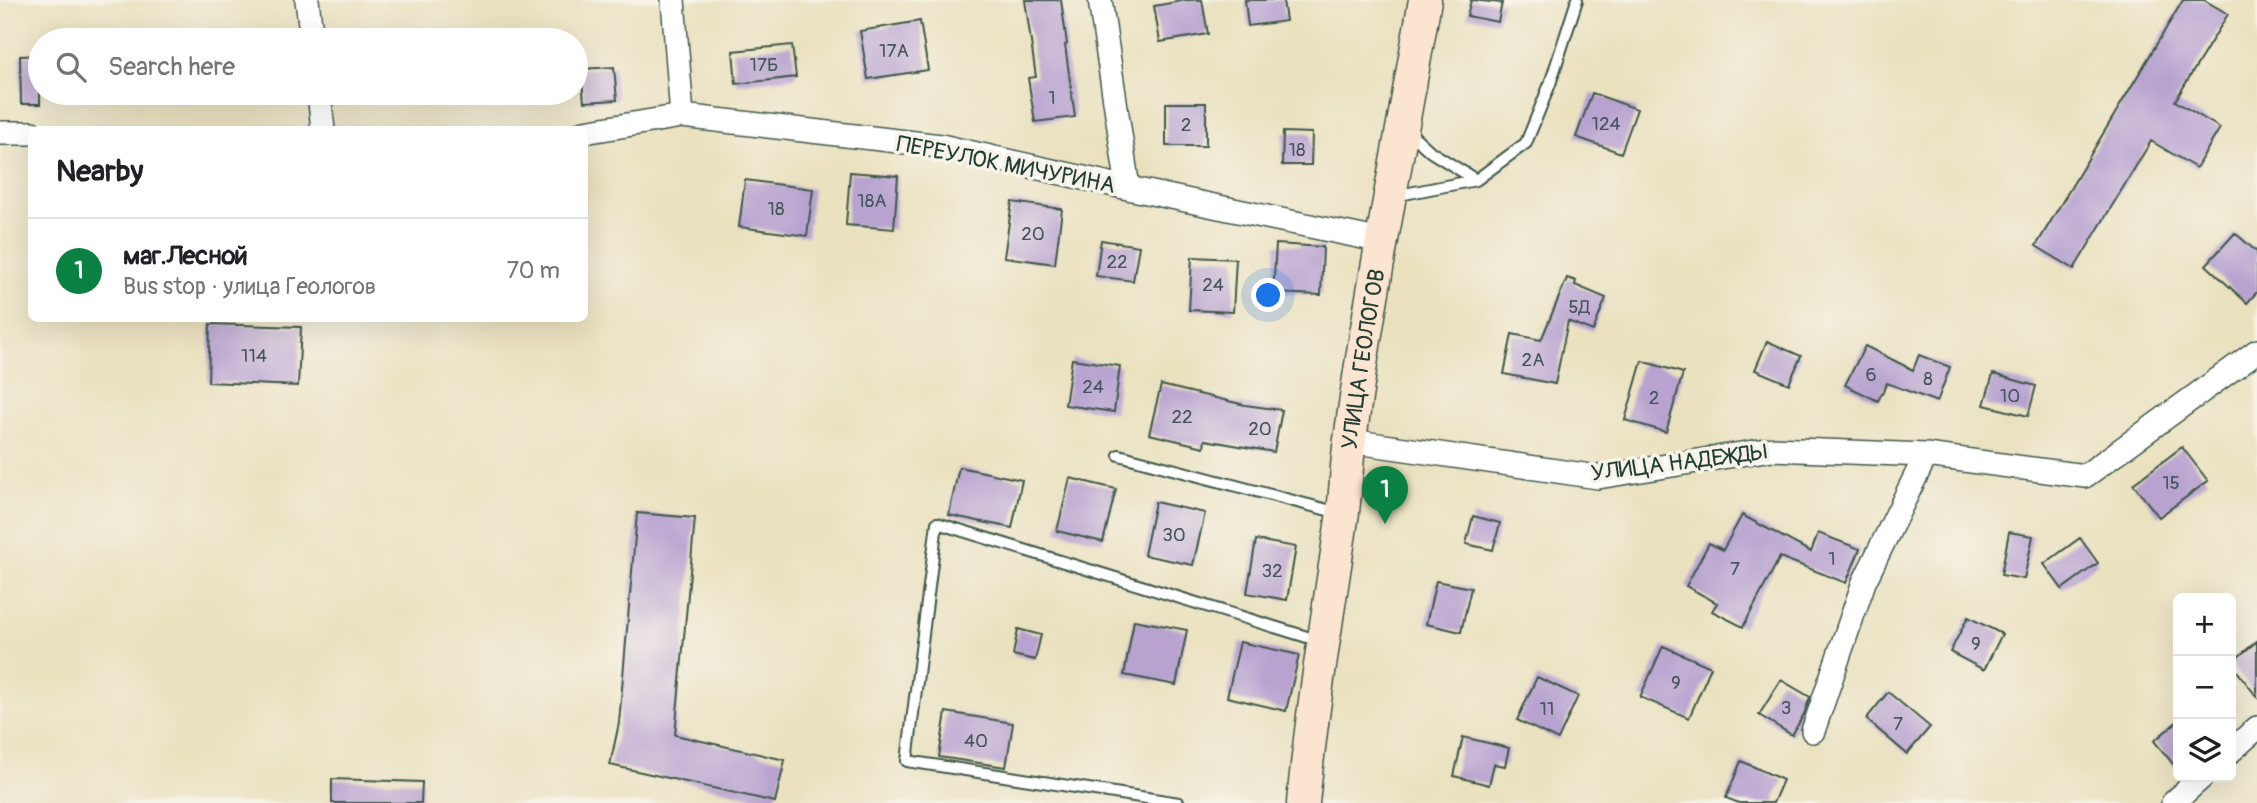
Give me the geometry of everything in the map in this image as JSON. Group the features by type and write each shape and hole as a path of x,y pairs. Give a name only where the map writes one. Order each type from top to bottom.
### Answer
{"street":[{"path":"307,0 310,28"},
{"path":"673,0 682,116"},
{"path":"1100,0 1128,188"},
{"name":"УЛИЦА ГЕОЛОГОВ","path":"1303,803 1350,441 1388,197 1404,127 1418,6"},
{"path":"320,105 323,126"},
{"name":"ПЕРЕУЛОК МИЧУРИНА","path":"588,131 682,116 941,146 1382,241"},
{"path":"0,133 28,132"},
{"name":"УЛИЦА НАДЕЖДЫ","path":"1350,441 1598,477 1772,449 1927,455 2085,475 2257,351"},
{"path":"1813,731 1864,582 1927,455"},
{"path":"2236,747 2257,728"},
{"path":"2173,803 2196,782"}],"lane":[{"path":"1388,197 1476,180 1526,143 1550,84 1577,0"},
{"path":"1404,127 1431,152 1476,180"},
{"path":"1118,455 1342,514"},
{"path":"1179,803 907,761 937,523 1323,642"}],"building":[{"path":"1025,0 1061,0 1075,117 1035,122 1028,78 1036,77"},
{"path":"1202,0 1208,34 1160,42 1154,6"},
{"path":"1245,0 1283,0 1286,21 1248,26"},
{"path":"1471,0 1502,3 1498,22 1467,16"},
{"path":"2183,0 2204,0 2228,14 2175,101 2220,128 2196,168 2151,141 2074,269 2036,246"},
{"path":"920,21 928,70 868,79 860,31"},
{"path":"792,45 796,77 736,84 733,51"},
{"path":"20,56 28,56 28,104 21,104"},
{"path":"614,67 617,100 588,102 588,69"},
{"path":"1592,93 1637,109 1621,153 1576,137"},
{"path":"1166,103 1206,103 1206,146 1166,146"},
{"path":"1283,132 1312,133 1311,165 1282,165"},
{"path":"850,172 898,176 894,229 846,225"},
{"path":"745,180 813,189 807,236 739,227"},
{"path":"1012,202 1062,209 1055,264 1004,257"},
{"path":"2235,233 2257,252 2257,292 2247,303 2206,265"},
{"path":"1101,240 1139,246 1133,281 1096,276"},
{"path":"1276,244 1323,247 1321,295 1273,293"},
{"path":"1192,257 1236,259 1233,312 1189,310"},
{"path":"1567,278 1576,281 1575,285 1606,298 1593,331 1568,321 1555,384 1504,374 1512,334 1541,340"},
{"path":"210,324 301,327 298,386 208,382"},
{"path":"1767,341 1801,356 1789,384 1755,370"},
{"path":"1865,346 1913,370 1919,355 1950,367 1937,402 1887,383 1878,401 1845,385"},
{"path":"1072,359 1120,366 1114,412 1065,405"},
{"path":"1642,361 1683,373 1666,432 1625,420"},
{"path":"1993,374 2036,386 2028,416 1984,405"},
{"path":"1161,385 1245,405 1282,410 1274,452 1205,440 1204,447 1149,434"},
{"path":"2182,447 2208,481 2159,517 2133,484"},
{"path":"959,467 1022,480 1012,528 949,515"},
{"path":"1070,478 1116,489 1103,542 1057,531"},
{"path":"1155,502 1205,513 1193,565 1144,555"},
{"path":"637,513 695,518 675,735 785,760 775,802 610,765 619,723"},
{"path":"1742,515 1811,552 1818,533 1860,549 1846,583 1780,557 1743,627 1712,611 1717,603 1686,586 1709,543 1723,550"},
{"path":"1473,516 1500,523 1493,550 1466,544"},
{"path":"2009,532 2033,536 2024,579 2001,575"},
{"path":"2080,538 2098,563 2062,589 2044,564"},
{"path":"1256,540 1296,547 1287,600 1247,593"},
{"path":"1436,581 1471,588 1461,632 1426,624"},
{"path":"1968,617 2002,634 1984,670 1950,652"},
{"path":"1134,620 1187,630 1176,685 1124,675"},
{"path":"1018,629 1041,635 1035,660 1013,655"},
{"path":"2257,641 2257,697 2236,670 2236,659"},
{"path":"1240,642 1299,655 1286,711 1227,697"},
{"path":"1663,646 1711,667 1689,718 1640,697"},
{"path":"1537,677 1578,696 1558,740 1517,720"},
{"path":"1781,680 1810,697 1792,735 1759,715"},
{"path":"1888,692 1930,727 1907,754 1866,719"},
{"path":"946,712 1013,723 1006,767 939,757"},
{"path":"2173,725 2173,764 2154,741"},
{"path":"1463,737 1509,748 1505,766 1494,764 1489,785 1454,776"},
{"path":"1741,761 1783,780 1773,803 1739,803 1726,798"},
{"path":"332,779 422,782 421,803 332,803"}],"place":[{"name":"маг.Лесной","path":"1385,524"}]}
